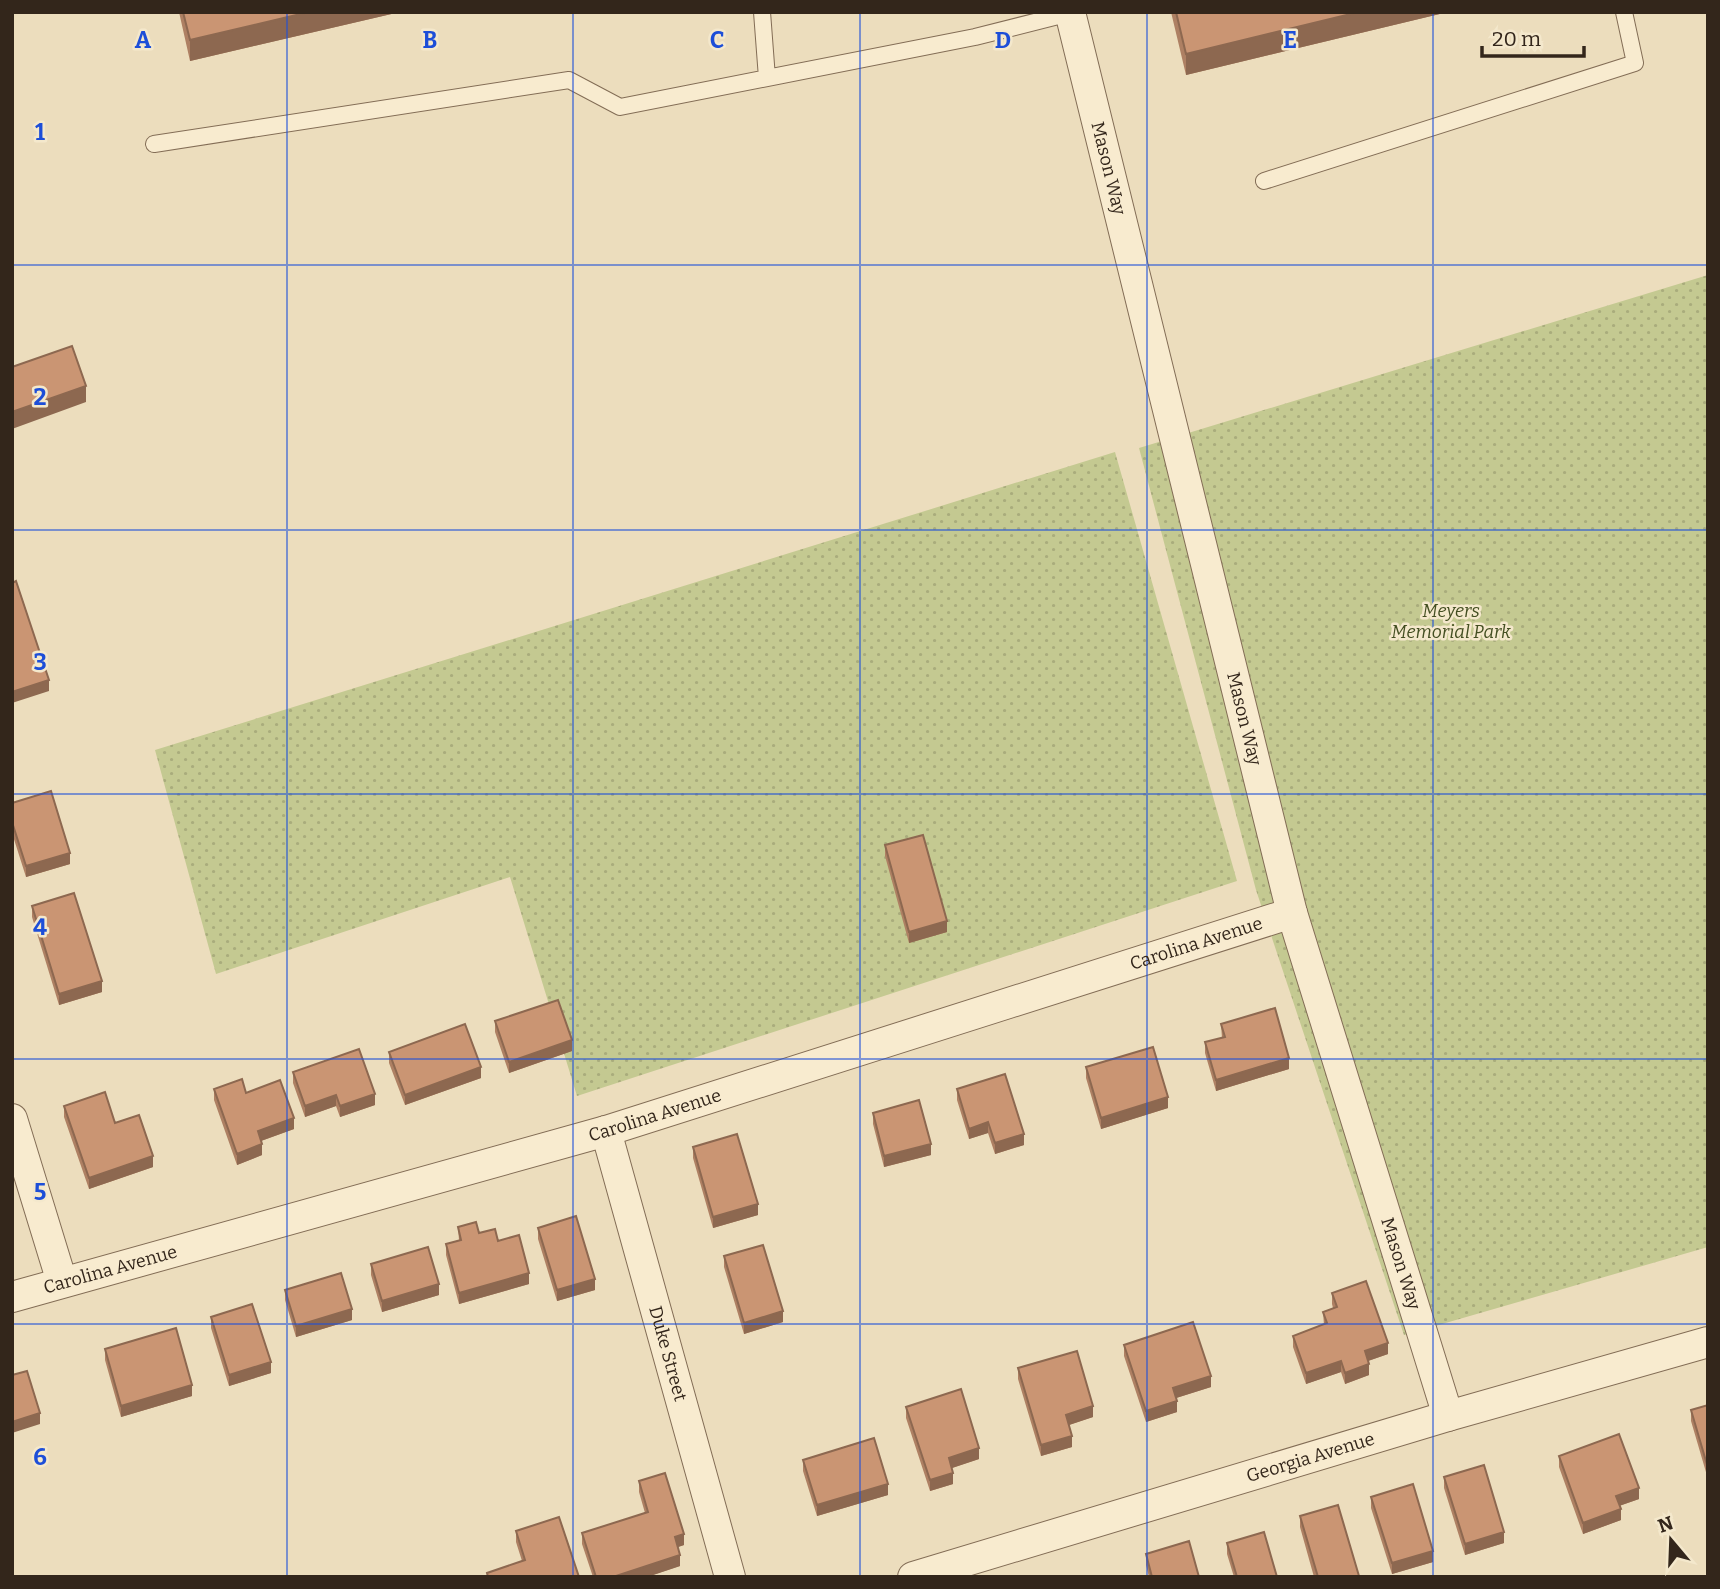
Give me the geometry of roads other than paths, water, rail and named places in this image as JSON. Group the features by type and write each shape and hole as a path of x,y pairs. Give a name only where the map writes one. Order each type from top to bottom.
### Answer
{"street":[{"name":"Mason Way","path":"1070,13 1292,914 1448,1416"},
{"name":"Carolina Avenue","path":"12,1297 606,1131 1292,914"},
{"path":"12,1119 62,1282"},
{"name":"Duke Street","path":"606,1131 730,1577"},
{"name":"Georgia Avenue","path":"913,1577 1448,1416 1708,1342"}],"lane":[{"path":"762,12 767,78"},
{"path":"1264,181 1635,63 1624,12"},
{"path":"154,144 569,80 620,107 975,37 1070,13"}],"park label":[{"name":"Meyers Memorial Park","path":"1451,621"}]}
